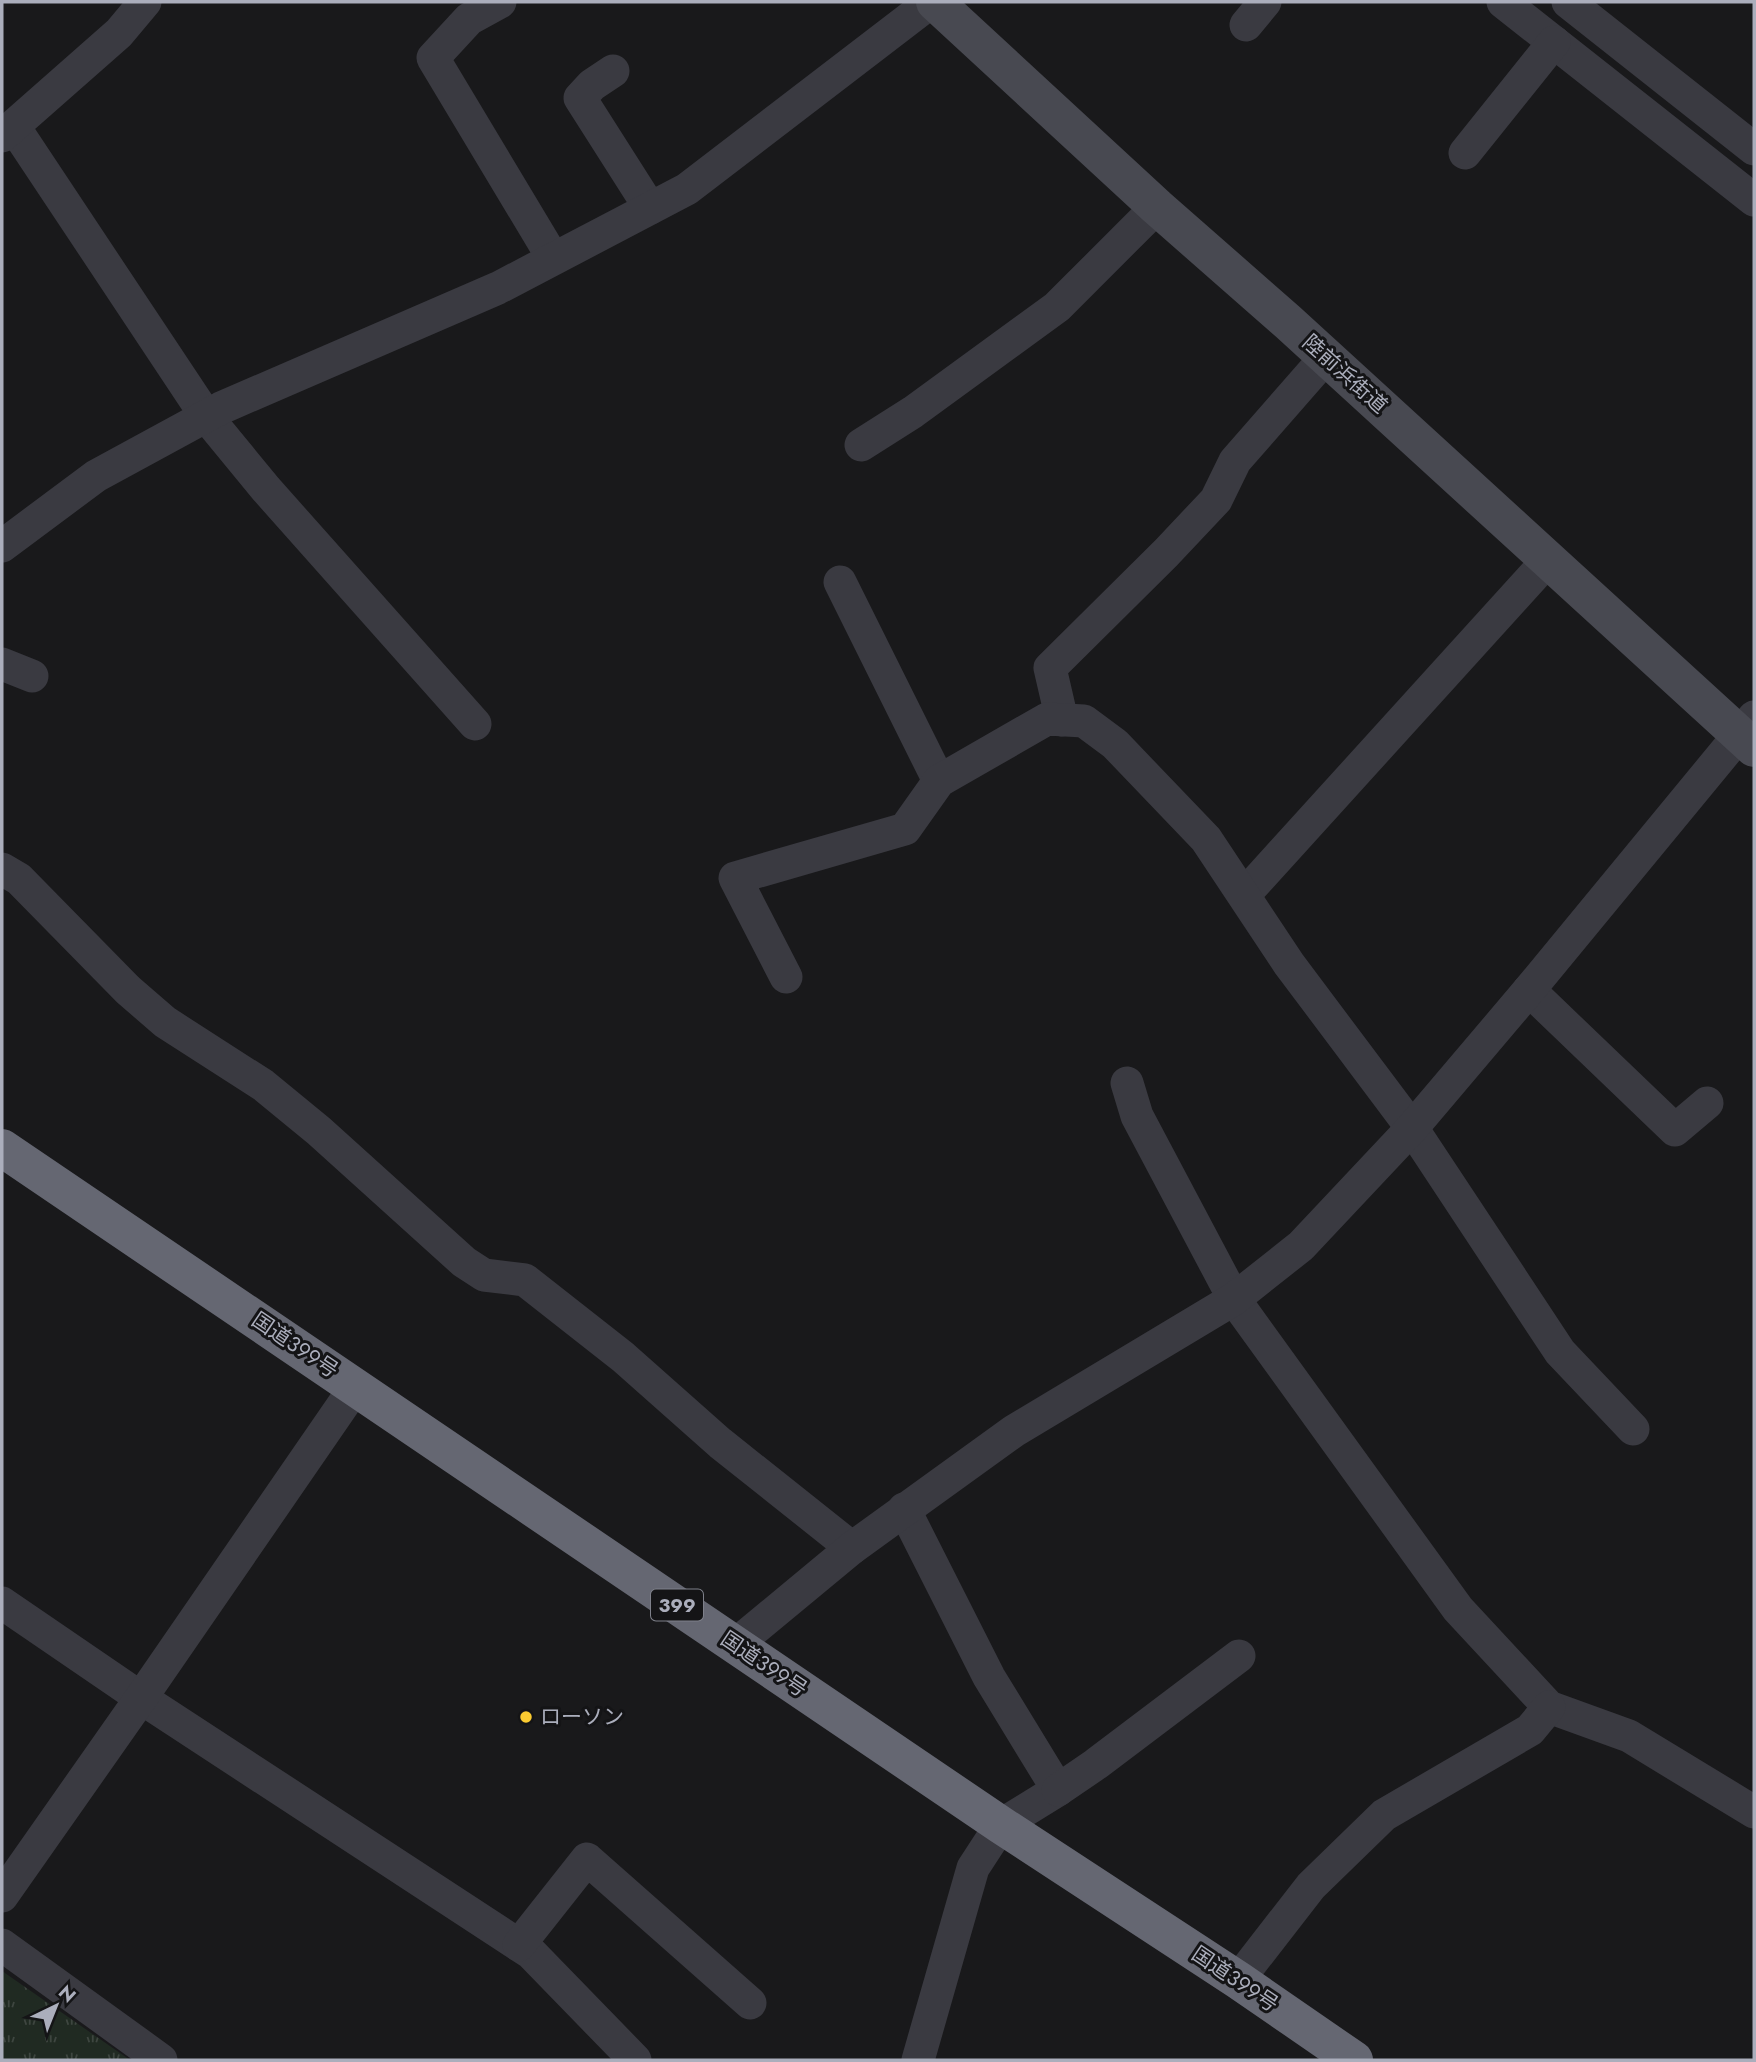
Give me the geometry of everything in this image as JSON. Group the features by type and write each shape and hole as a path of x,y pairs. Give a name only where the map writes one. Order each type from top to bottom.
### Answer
{"highway":[{"name":"国道399号","path":"2,1147 1001,1825 1238,1980 1354,2060"}],"street":[{"path":"145,2 119,33 8,132 206,416 266,489 475,724"},
{"path":"500,2 469,19 433,58 553,258"},
{"path":"2,546 96,476 221,408 498,288 687,189 933,2"},
{"name":"陸前浜街道","path":"933,2 1548,560 1749,733"},
{"path":"1503,2 1754,200"},
{"path":"1569,2 1754,149"},
{"path":"1465,153 1554,42"},
{"path":"613,71 592,85 580,98 650,208"},
{"path":"861,445 913,412 1057,307 1157,207"},
{"path":"1062,720 1050,668 1216,500 1235,461 1326,357"},
{"path":"1244,895 1548,560"},
{"path":"840,582 939,781"},
{"path":"786,978 735,878 905,829 939,781 1047,719 1084,721 1115,744 1206,839 1289,964 1412,1128 1560,1352 1633,1429"},
{"path":"736,1645 852,1548 1014,1431 1234,1299 1301,1246 1412,1128 1749,733"},
{"path":"2,869 19,879 128,990 156,1014 263,1085 464,1262 484,1275 525,1280 623,1357 720,1443 852,1548"},
{"path":"1529,990 1675,1129 1707,1103"},
{"path":"1127,1083 1137,1116 1234,1299 1458,1609 1549,1707 1629,1736 1754,1812"},
{"path":"2,1896 356,1386"},
{"path":"904,1509 989,1677 1058,1790"},
{"path":"2,1603 141,1698 531,1953 635,2060"},
{"path":"918,2060 973,1868 1001,1825 1096,1765 1239,1656"},
{"path":"1238,1980 1311,1886 1384,1815 1530,1730 1549,1707"},
{"path":"519,1945 587,1859 750,2003"},
{"path":"2,1945 161,2060"}],"green space":[{"path":"2,1971 130,2060 2,2060"}],"place":[{"name":"ローソン","path":"526,1717"}]}
